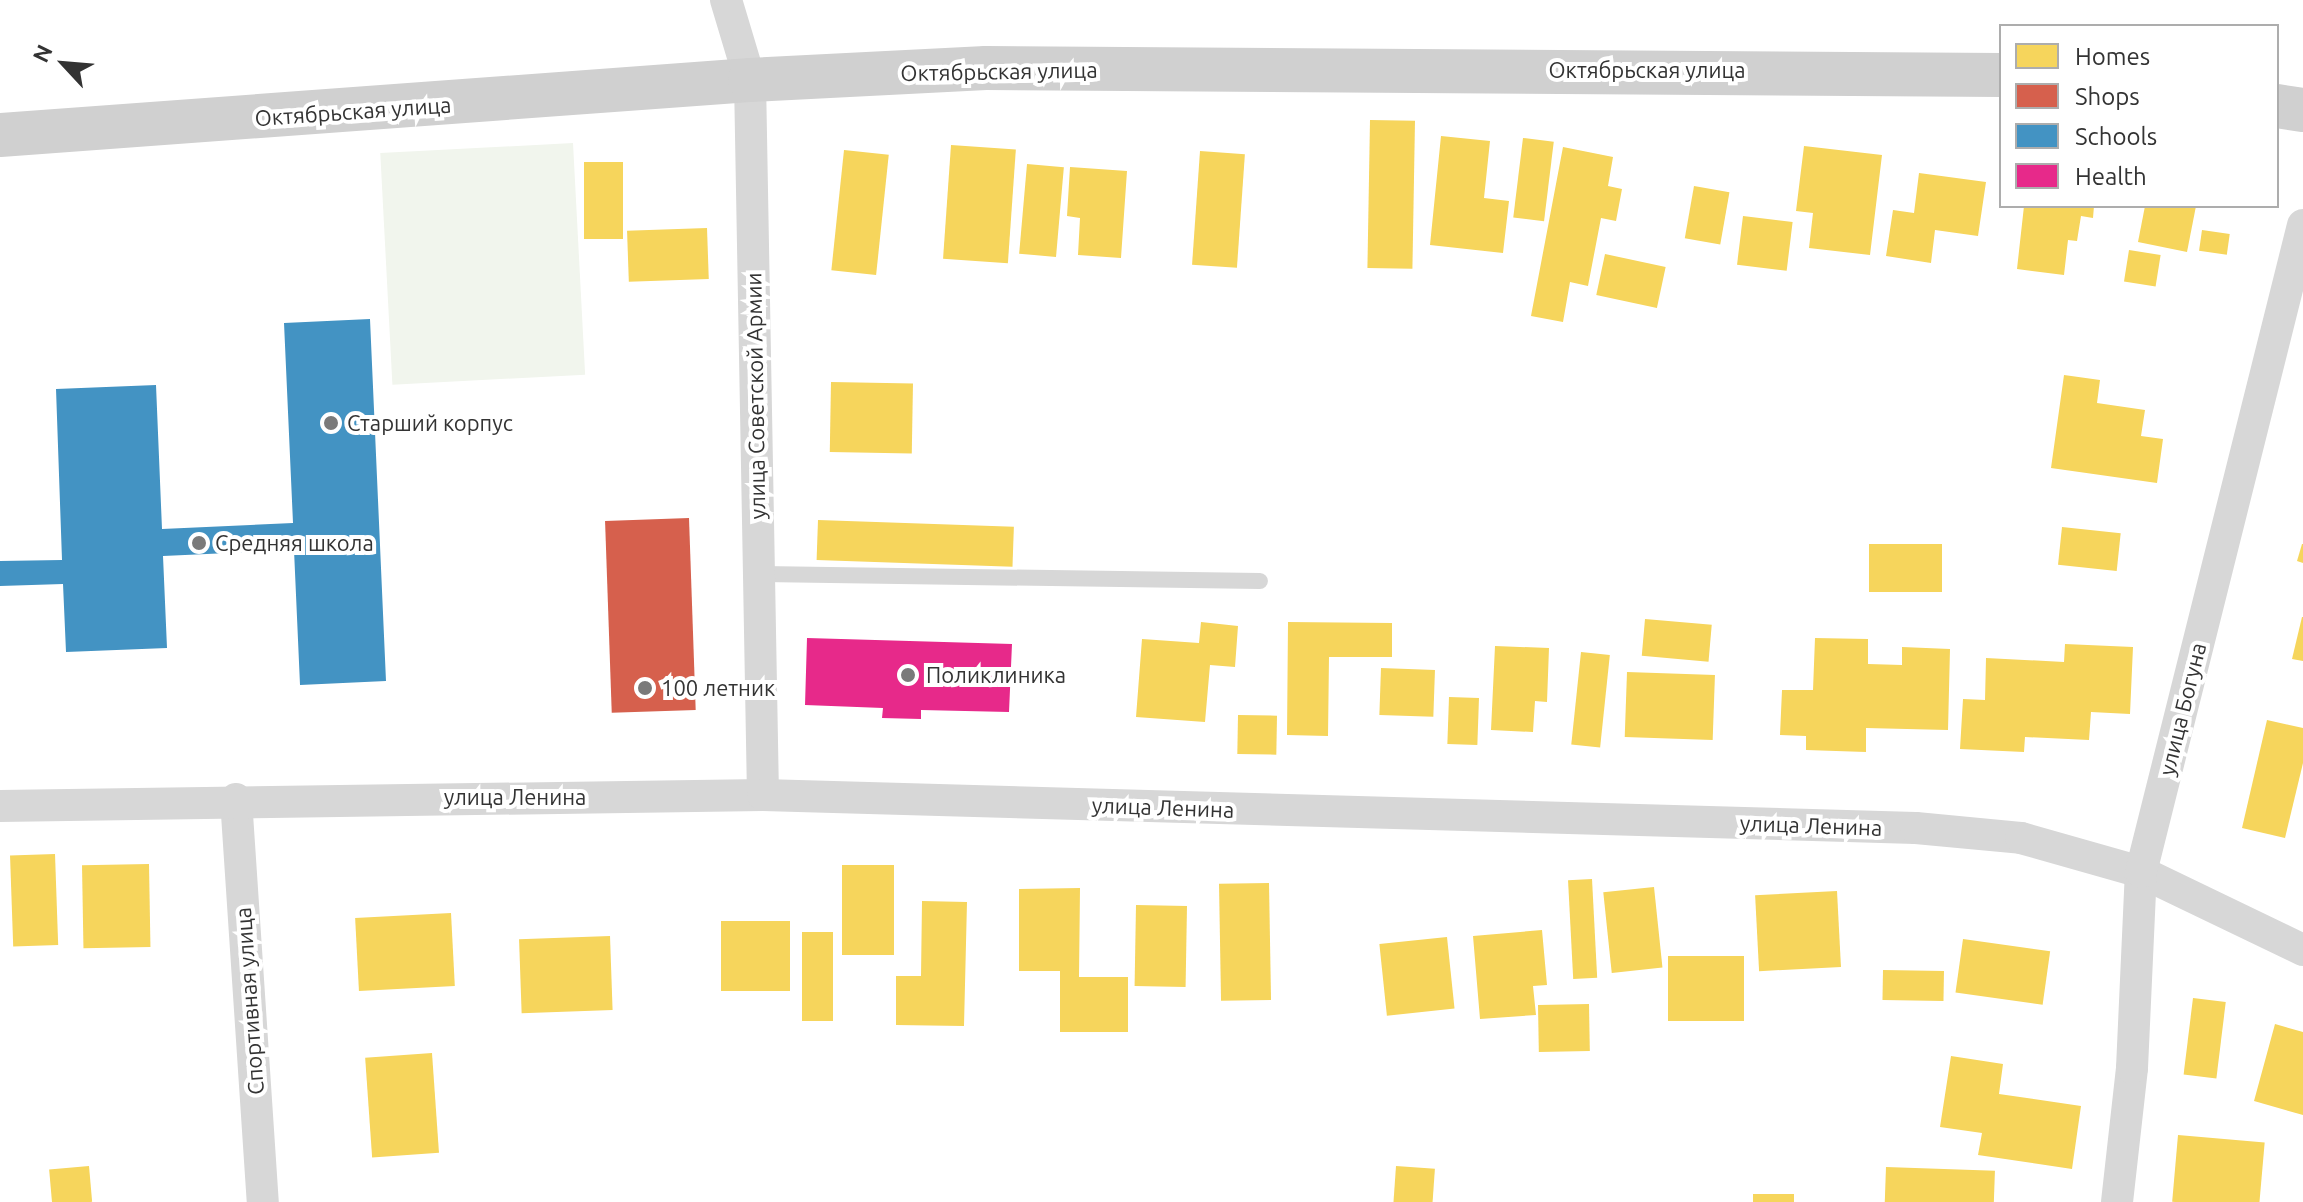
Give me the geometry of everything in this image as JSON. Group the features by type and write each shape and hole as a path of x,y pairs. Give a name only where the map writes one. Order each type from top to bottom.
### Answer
{"street":[{"name":"улица Советской Армии","path":"726,0 750,80 763,795"},
{"name":"Октябрьская улица","path":"0,135 750,80 986,68 1999,75"},
{"path":"2279,106 2303,110"},
{"name":"улица Богуна","path":"2117,1202 2132,1068 2141,872 2303,225"},
{"name":"улица Ленина","path":"0,806 236,799 763,795 1916,828 2021,838 2141,872 2303,950"},
{"name":"Спортивная улица","path":"236,799 263,1202"}],"lane":[{"path":"758,574 1260,581"}],"shaded area":[{"path":"573,143 585,375 392,385 380,153"}],"building: Homes":[{"path":"1370,120 1415,121 1412,269 1367,268"},
{"path":"1441,136 1490,141 1484,198 1509,201 1503,253 1430,245"},
{"path":"1523,138 1554,142 1544,221 1513,217"},
{"path":"951,145 1016,150 1008,263 943,259"},
{"path":"1804,146 1882,155 1870,255 1809,248 1813,213 1796,211"},
{"path":"1563,147 1613,157 1608,186 1622,189 1616,221 1601,218 1588,286 1570,282 1563,322 1531,316"},
{"path":"844,150 889,155 876,275 831,270"},
{"path":"1200,151 1245,154 1237,268 1192,265"},
{"path":"584,162 623,162 623,239 584,239"},
{"path":"1027,164 1064,167 1056,257 1019,254"},
{"path":"1070,167 1127,171 1121,258 1078,255 1080,218 1067,216"},
{"path":"1919,173 1986,182 1978,236 1935,230 1931,263 1886,256 1893,210 1914,213"},
{"path":"1694,186 1729,192 1720,244 1685,238"},
{"path":"2024,208 2094,208 2093,218 2081,216 2077,241 2068,240 2064,275 2017,269"},
{"path":"2145,208 2196,208 2187,252 2138,242"},
{"path":"1743,216 1793,222 1787,271 1737,265"},
{"path":"707,228 709,279 629,282 627,231"},
{"path":"2202,230 2230,234 2227,255 2199,251"},
{"path":"2129,250 2161,255 2156,287 2124,282"},
{"path":"1605,254 1666,267 1657,308 1596,295"},
{"path":"2064,375 2100,380 2097,403 2145,410 2141,436 2163,439 2157,483 2051,468"},
{"path":"831,382 913,383 912,453 830,452"},
{"path":"818,520 1014,527 1012,567 817,560"},
{"path":"2062,527 2121,533 2117,571 2058,565"},
{"path":"1869,544 1942,544 1942,592 1869,592"},
{"path":"2303,544 2303,563 2297,561"},
{"path":"2303,617 2303,661 2292,659"},
{"path":"1645,619 1712,625 1709,662 1642,656"},
{"path":"1201,622 1238,626 1235,667 1210,665 1205,722 1136,717 1142,639 1199,643"},
{"path":"1288,622 1392,623 1392,657 1329,657 1328,736 1287,735"},
{"path":"1815,638 1868,639 1868,664 1902,665 1902,647 1950,649 1948,730 1866,728 1866,752 1806,750 1806,736 1780,735 1782,690 1813,690"},
{"path":"2065,644 2133,647 2130,714 2091,712 2089,740 2025,737 2024,752 1960,749 1963,699 1985,700 1986,658 2064,662"},
{"path":"1495,646 1549,648 1547,702 1535,701 1533,732 1491,730"},
{"path":"1581,652 1610,655 1600,748 1571,744"},
{"path":"1381,668 1435,670 1433,717 1379,715"},
{"path":"1627,672 1715,675 1713,740 1625,737"},
{"path":"1449,697 1479,698 1477,745 1447,744"},
{"path":"1238,715 1277,716 1276,755 1237,754"},
{"path":"2267,720 2303,728 2303,763 2285,838 2242,828"},
{"path":"55,854 58,945 13,947 10,856"},
{"path":"149,864 150,947 83,948 82,865"},
{"path":"842,865 894,865 894,955 842,955"},
{"path":"1592,879 1597,978 1573,979 1568,880"},
{"path":"1269,883 1271,1000 1221,1001 1219,884"},
{"path":"1654,887 1662,968 1612,973 1603,892"},
{"path":"1080,888 1079,977 1128,977 1128,1032 1060,1032 1060,971 1019,971 1019,889"},
{"path":"1837,891 1841,967 1759,971 1755,895"},
{"path":"922,901 967,902 964,1026 896,1025 896,976 921,976"},
{"path":"1136,905 1187,906 1186,987 1135,986"},
{"path":"451,913 455,986 359,991 355,918"},
{"path":"721,921 790,921 790,991 721,991"},
{"path":"1542,930 1547,985 1533,986 1536,1015 1480,1019 1473,936"},
{"path":"802,932 833,932 833,1021 802,1021"},
{"path":"610,936 613,1010 522,1013 519,939"},
{"path":"1447,937 1455,1009 1387,1016 1379,944"},
{"path":"1963,939 2050,951 2043,1005 1955,992"},
{"path":"1668,956 1744,956 1744,1021 1668,1021"},
{"path":"1883,970 1944,971 1943,1001 1882,1000"},
{"path":"2193,998 2226,1002 2216,1078 2184,1074"},
{"path":"1589,1004 1590,1051 1539,1052 1538,1005"},
{"path":"2275,1024 2303,1032 2303,1115 2254,1101"},
{"path":"432,1053 439,1153 372,1157 365,1058"},
{"path":"1951,1056 2003,1064 1999,1094 2081,1106 2072,1169 1978,1155 1982,1133 1940,1127"},
{"path":"2178,1135 2265,1143 2259,1202 2172,1202"},
{"path":"89,1166 92,1202 52,1202 49,1169"},
{"path":"1396,1166 1435,1169 1433,1202 1393,1202"},
{"path":"1886,1167 1995,1171 1994,1202 1885,1202"},
{"path":"1753,1194 1794,1194 1794,1202 1753,1202"}],"building: Shops":[{"path":"689,518 696,710 612,713 605,521"}],"building: Schools":[{"path":"370,319 386,681 300,685 294,550 163,556 167,648 66,652 63,584 0,586 0,561 62,560 56,389 156,385 162,529 293,523 284,323"}],"building: Health":[{"name":"Поликлиника","path":"807,638 1012,644 1009,712 921,710 921,719 882,718 883,708 805,705"}],"place":[{"name":"Старший корпус","path":"331,423"},
{"name":"Средняя школа","path":"199,543"},
{"name":"Поликлиника","path":"908,675"},
{"name":"100 летник","path":"645,688"}]}
